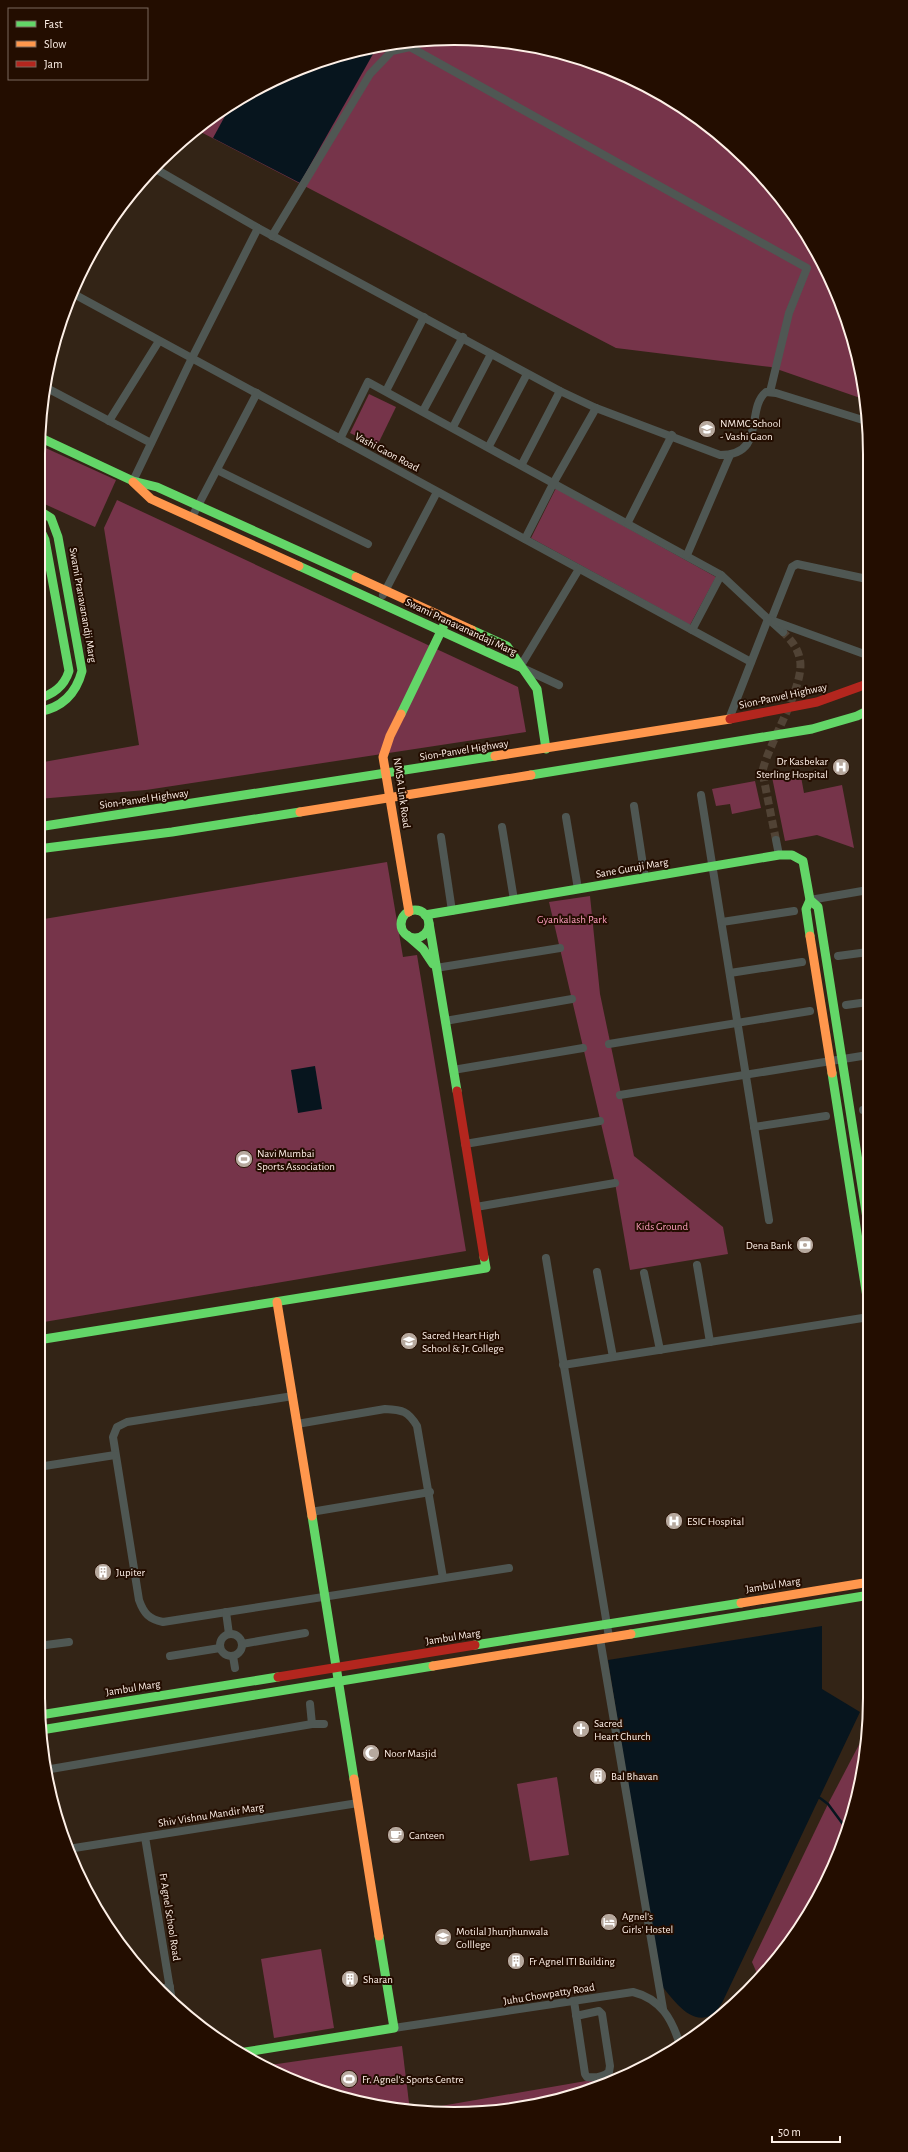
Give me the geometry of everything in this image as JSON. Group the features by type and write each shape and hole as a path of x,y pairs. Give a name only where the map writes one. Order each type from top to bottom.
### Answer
{"main road":[{"name":"Swami Pranavanandaji Marg","path":"46,440 133,481 157,487 198,505 506,646 513,654 520,667"},
{"name":"Swami Pranavanandaji Marg","path":"133,481 151,499 520,667"},
{"name":"Swami Pranavanandji Marg","path":"45,514 51,518 58,537 82,672 79,685 69,698 55,708 45,710"},
{"path":"45,540 68,671 67,679 60,688 45,696"},
{"name":"NMSA Link Road","path":"409,912 383,758 390,736 448,619"},
{"path":"520,667 538,693 546,749"},
{"name":"Sion-Panvel Highway","path":"61,823 169,808 522,753 806,706 848,693 863,686"},
{"path":"45,848 172,832 812,729 863,713"},
{"path":"45,823 61,823"},
{"path":"45,826 61,823"},
{"path":"45,852 64,847"},
{"name":"Sane Guruji Marg","path":"427,919 452,910 779,855 792,855 803,861 810,900 806,909 863,1272"},
{"name":"Sane Guruji Marg","path":"810,900 818,907 863,1193"},
{"path":"45,1339 486,1268 445,1021 436,968 427,919 418,911 409,912 401,922 402,927 406,934 423,949 436,968"},
{"path":"406,934 415,938 426,932 427,919"},
{"path":"248,2052 394,2028 277,1302"},
{"name":"Jambul Marg","path":"46,1714 863,1583"},
{"path":"46,1729 863,1596"}],"street":[{"path":"272,236 370,74 392,51 410,48 807,268 789,313 770,392"},
{"path":"159,171 272,236 424,316 560,391 596,408 672,435 720,455 730,455 743,449 749,442 763,395 770,392 861,420"},
{"path":"133,481 192,358 258,228"},
{"name":"Vashi Gaon Road","path":"77,296 751,662"},
{"path":"386,391 424,316"},
{"path":"423,411 463,337"},
{"path":"110,421 159,341"},
{"path":"453,427 491,354"},
{"path":"489,446 527,374"},
{"path":"340,439 368,382 522,464 721,575 783,632"},
{"path":"50,390 151,443"},
{"path":"522,464 560,391"},
{"path":"192,517 257,393"},
{"path":"525,539 554,482 596,408"},
{"path":"628,522 672,435"},
{"path":"687,555 730,455"},
{"path":"217,470 368,544"},
{"path":"379,603 437,492"},
{"path":"729,719 751,662 792,567 797,564 863,578"},
{"path":"558,685 520,667 579,569"},
{"path":"692,630 721,575"},
{"path":"769,619 863,655"},
{"path":"701,795 769,1220"},
{"path":"634,806 645,878"},
{"path":"566,817 578,889"},
{"path":"502,827 514,900"},
{"path":"441,837 452,910"},
{"path":"776,840 779,855"},
{"path":"810,900 863,891"},
{"path":"722,922 794,911"},
{"path":"436,968 560,948"},
{"path":"838,956 863,953"},
{"path":"730,973 802,962"},
{"path":"445,1021 572,999"},
{"path":"846,1005 863,1003"},
{"path":"609,1044 810,1011"},
{"path":"453,1070 583,1048"},
{"path":"620,1095 863,1056"},
{"path":"754,1127 826,1116"},
{"path":"465,1144 600,1121"},
{"path":"476,1207 615,1183"},
{"path":"546,1258 607,1624 604,1638 663,2009"},
{"path":"697,1265 710,1342"},
{"path":"597,1272 613,1357"},
{"path":"644,1273 660,1350"},
{"path":"564,1365 863,1318"},
{"path":"292,1396 127,1422 117,1427 113,1437 139,1600 143,1613 152,1620 163,1622 509,1568"},
{"path":"297,1424 385,1410 399,1410 410,1415 417,1426 430,1492 444,1578"},
{"path":"45,1466 116,1455"},
{"path":"311,1512 430,1492"},
{"path":"226,1612 229,1634"},
{"path":"242,1644 305,1633"},
{"path":"229,1634 238,1636 242,1644 240,1653 233,1656 226,1656 220,1648 221,1639 229,1634"},
{"path":"45,1645 69,1642"},
{"path":"170,1656 220,1648"},
{"path":"233,1656 235,1668"},
{"path":"310,1704 312,1724"},
{"path":"51,1769 312,1724 324,1724"},
{"name":"Shiv Vishnu Mandir Marg","path":"74,1848 358,1803"},
{"name":"Fr Agnel School Road","path":"146,1837 171,1993"},
{"path":"166,1988 170,1987"},
{"name":"Juhu Chowpatty Road","path":"394,2028 633,1992 646,1995 663,2009 675,2028 678,2040"},
{"path":"574,2001 576,2016 585,2074 587,2077 591,2078 605,2075 609,2072 610,2066 602,2014 599,2011 576,2016"}],"green space":[{"path":"454,45 507,48 560,59 611,76 635,87 681,114 724,146 762,184 794,227 821,273 832,297 849,348 859,398 771,367 616,348 202,132 227,114 250,100 297,76 348,59 401,48"},
{"path":"369,394 396,407 377,446 350,433"},
{"path":"45,448 116,480 95,527 45,504"},
{"path":"556,488 716,577 690,625 531,538"},
{"path":"117,500 518,687 526,732 146,790 45,798 45,762 139,745 104,528"},
{"path":"800,771 804,793 842,785 854,848 817,835 785,841 772,777"},
{"path":"755,781 761,808 732,814 730,804 716,806 712,789"},
{"name":"Navi Mumbai Sports Association","path":"387,862 403,957 417,955 466,1251 45,1322 45,919"},
{"path":"590,896 600,994 634,1156 723,1227 728,1254 630,1270 615,1183 549,902"},
{"path":"861,1741 849,1804 832,1855 821,1879 794,1925 757,1973 752,1962 828,1804"},
{"path":"557,1777 569,1855 530,1861 517,1784"},
{"path":"321,1949 334,2028 274,2038 261,1959"},
{"name":"Fr. Agnel's Sports Centre","path":"402,2046 409,2105 348,2093 297,2076 272,2065"},
{"path":"607,2077 560,2093 507,2104 439,2106"}],"water":[{"path":"374,53 300,183 213,138 225,115 273,87 297,76 323,67"},
{"path":"315,1066 322,1109 298,1113 291,1070"},
{"path":"822,1626 822,1689 860,1712 722,2003 712,2015 704,2018 696,2017 682,2009 660,1984 608,1660"}],"waterway":[{"path":"820,1798 828,1804 843,1824"}],"tunnel":[{"path":"776,840 763,769 792,698 800,671 798,652 783,632"}],"traffic: fast":[{"path":"46,440 133,481 157,487 356,577"},
{"path":"45,514 51,518 58,537 82,671 76,687 67,699 45,710"},
{"path":"45,540 69,671 61,686 45,696"},
{"path":"299,566 520,667"},
{"path":"401,714 444,625"},
{"path":"472,630 507,646 537,689 546,749"},
{"path":"531,775 812,729 863,713"},
{"path":"45,826 495,756"},
{"path":"45,848 172,832 300,812"},
{"path":"425,915 779,855 792,855 803,861 810,900 806,909 810,936"},
{"path":"810,900 818,907 863,1193"},
{"path":"415,910 425,914 429,924 425,934 415,938 405,934 401,924 405,914 415,910"},
{"path":"429,923 457,1091"},
{"path":"407,935 423,949 433,964"},
{"path":"832,1073 863,1272"},
{"path":"45,1339 486,1268 484,1257"},
{"path":"312,1516 354,1779"},
{"path":"631,1634 863,1596"},
{"path":"475,1645 741,1603"},
{"path":"46,1729 433,1666"},
{"path":"46,1714 278,1677"},
{"path":"248,2052 394,2028 379,1936"}],"traffic: slow":[{"path":"133,482 151,499 299,566"},
{"path":"356,577 472,630"},
{"path":"401,714 390,736 383,757 409,912"},
{"path":"495,756 730,719"},
{"path":"300,812 531,775"},
{"path":"810,936 832,1073"},
{"path":"277,1302 312,1516"},
{"path":"741,1603 863,1583"},
{"path":"433,1666 631,1634"},
{"path":"354,1779 379,1936"}],"traffic: jam":[{"path":"730,719 817,702 863,685"},
{"path":"457,1091 484,1257"},
{"path":"278,1677 475,1645"}],"place":[{"name":"NMMC School - Vashi Gaon","path":"707,429"},
{"name":"Dr Kasbekar Sterling Hospital","path":"841,767"},
{"name":"Navi Mumbai Sports Association","path":"244,1159"},
{"name":"Dena Bank","path":"805,1245"},
{"name":"Sacred Heart High School & Jr. College","path":"409,1341"},
{"name":"ESIC Hospital","path":"674,1521"},
{"name":"Jupiter","path":"103,1572"},
{"name":"Sacred Heart Church","path":"581,1729"},
{"name":"Noor Masjid","path":"371,1753"},
{"name":"Bal Bhavan","path":"598,1776"},
{"name":"Canteen","path":"396,1835"},
{"name":"Agnel's Girls' Hostel","path":"609,1922"},
{"name":"Motilal Jhunjhunwala Colllege","path":"443,1937"},
{"name":"Fr Agnel ITI Building","path":"516,1961"},
{"name":"Sharan","path":"350,1979"},
{"name":"Fr. Agnel's Sports Centre","path":"349,2079"}],"park label":[{"name":"Gyankalash Park","path":"572,919"},
{"name":"Kids Ground","path":"662,1226"}]}
